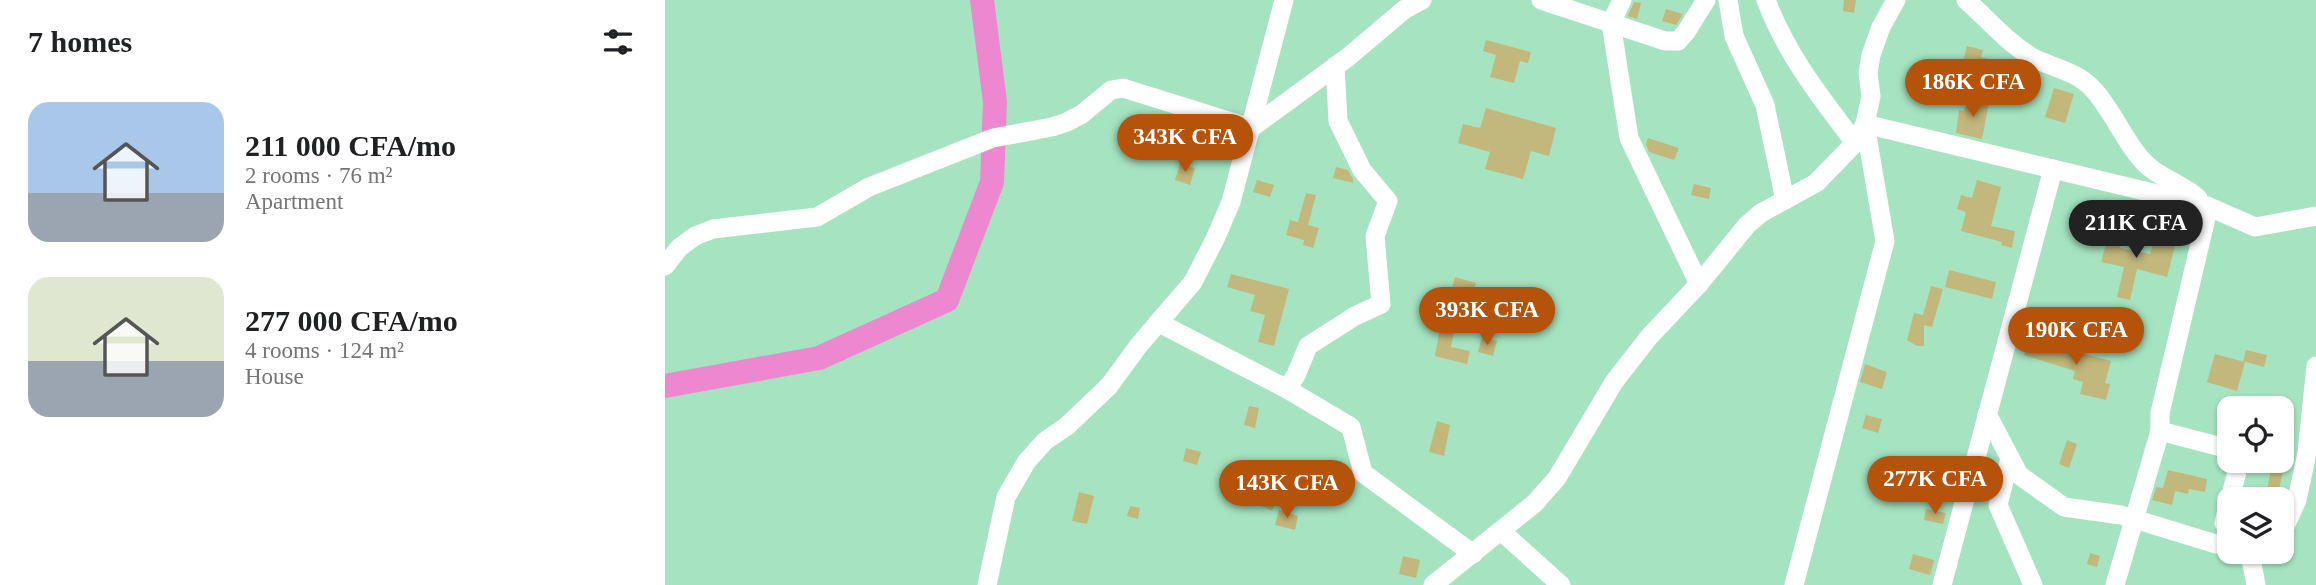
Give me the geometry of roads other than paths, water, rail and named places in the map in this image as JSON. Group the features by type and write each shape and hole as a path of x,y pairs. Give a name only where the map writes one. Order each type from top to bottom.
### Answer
{"street":[{"path":"987,585 1006,496 1027,461 1045,441 1067,426 1109,386 1139,345 1193,282 1215,239 1231,202 1285,0"},
{"path":"1251,128 1335,66 1405,9 1422,0"},
{"path":"1541,0 1665,41 1678,41 1706,0"},
{"path":"1622,0 1611,23 1629,138 1699,284"},
{"path":"1728,0 1734,36 1765,105 1784,200"},
{"path":"1766,0 1779,32 1803,74 1855,143"},
{"path":"1433,585 1535,503 1557,478 1614,382 1649,337 1699,284 1747,225 1761,213 1816,183 1855,143 1865,124 1871,96 1868,73 1871,55 1881,27 1896,0"},
{"path":"1966,0 2002,36 2035,58 2063,69 2092,87 2141,159 2207,206"},
{"path":"1287,389 1308,346 1355,316 1381,304 1375,236 1388,201 1362,170 1338,121 1335,66"},
{"path":"665,266 679,248 695,236 713,229 817,217 870,187 993,138 1067,122 1082,114 1115,88 1123,88 1251,128"},
{"path":"1865,124 2207,206 2255,226 2316,216"},
{"path":"1794,585 1885,242 1865,124"},
{"path":"1942,585 2053,169"},
{"path":"2115,585 2160,431 2160,413 2207,206"},
{"path":"1160,320 1165,326 1287,389 1351,427 1363,474 1473,554"},
{"path":"2294,507 2307,453 2316,366"},
{"path":"1987,414 2018,475 2064,507 2121,514 2217,544"},
{"path":"2160,431 2217,446"},
{"path":"2010,458 1998,505 2033,585"},
{"path":"1501,531 1560,585"},
{"path":"2253,564 2256,585"}],"waterway":[{"path":"665,386 819,358 947,300 992,182 995,102 982,0"}]}
